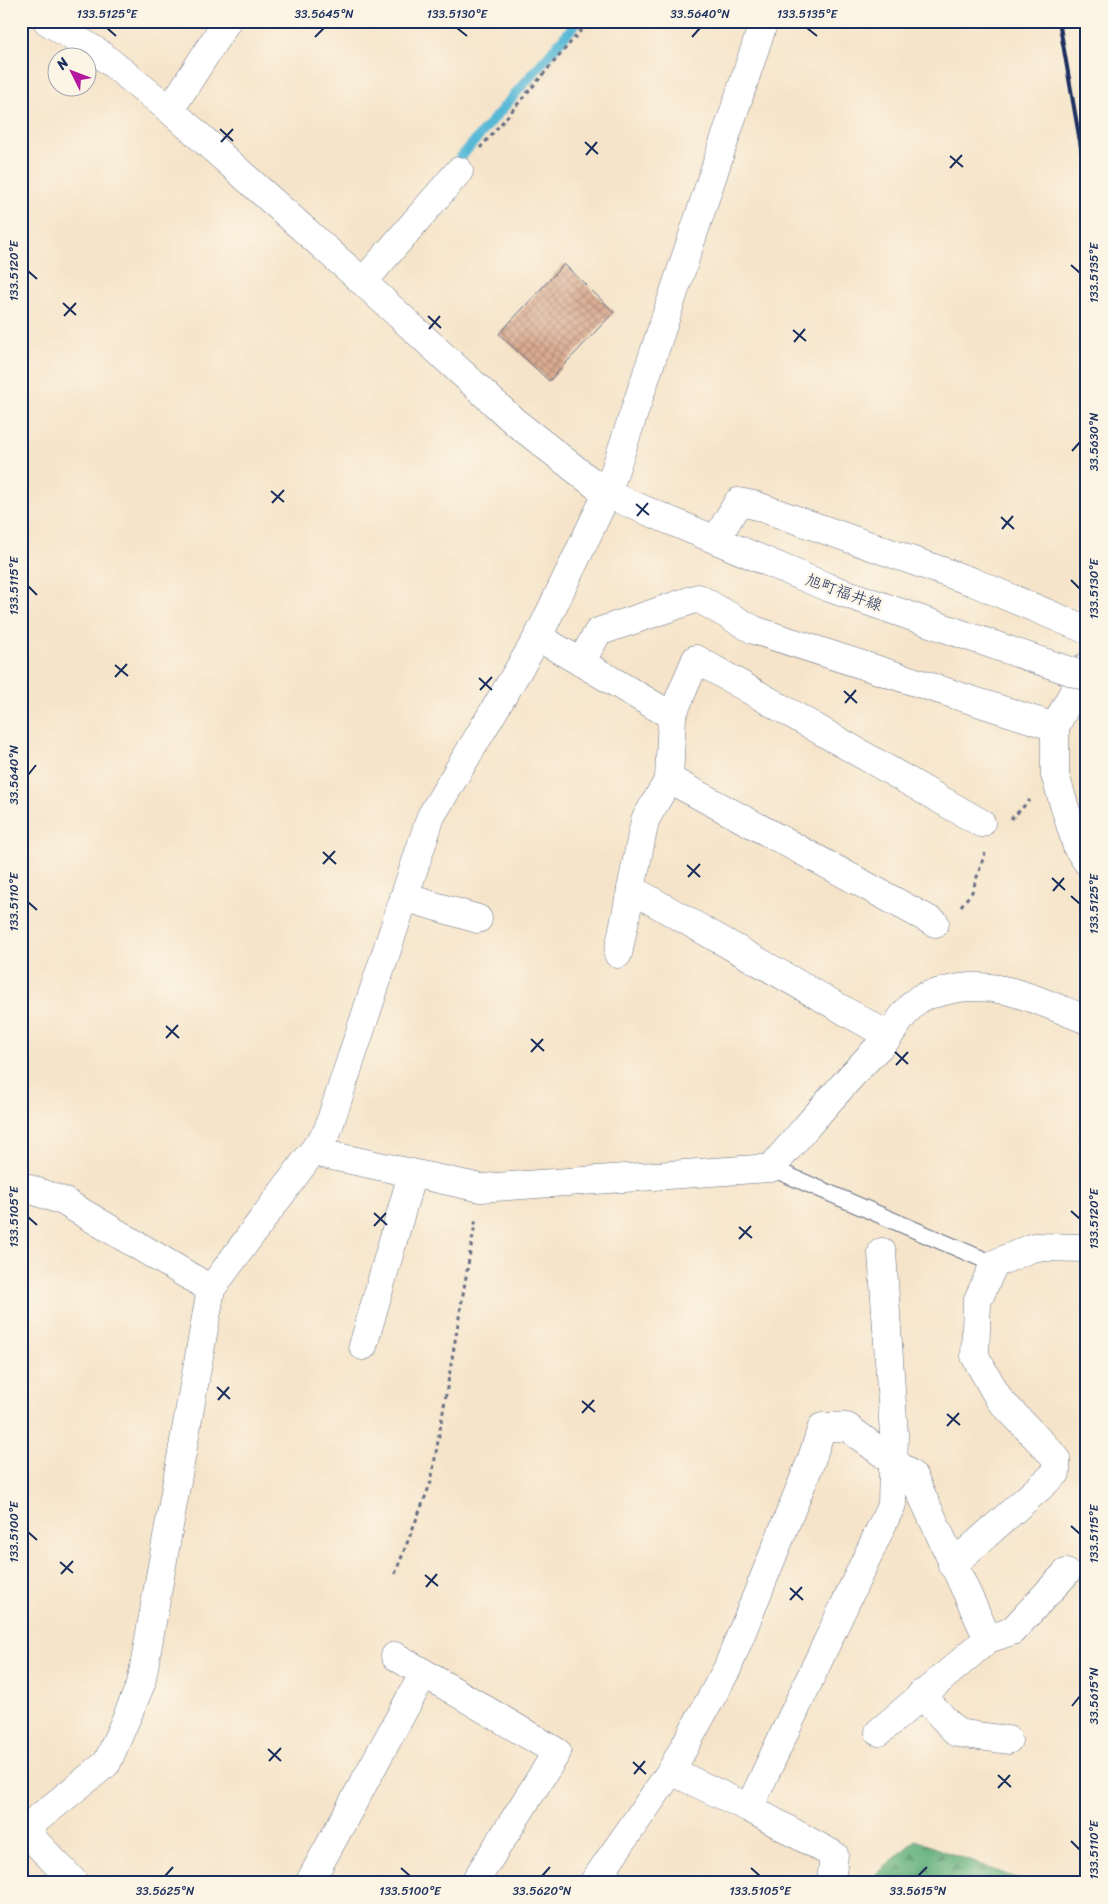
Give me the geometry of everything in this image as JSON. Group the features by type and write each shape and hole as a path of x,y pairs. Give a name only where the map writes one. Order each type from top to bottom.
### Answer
{"street":[{"name":"旭町福井線","path":"47,21 99,53 170,110 363,282 515,422 607,494 827,588 1087,677"},
{"path":"170,110 227,21"},
{"path":"75,1883 23,1831 107,1763 141,1684 211,1289 327,1132 431,816 538,637 607,494 764,21"},
{"path":"363,282 459,171"},
{"path":"716,540 738,502 754,505 973,582 1087,630"},
{"path":"581,662 598,632 698,598 754,630 1055,727"},
{"path":"538,637 672,716"},
{"path":"618,954 645,820 668,780 672,716 696,659 981,823"},
{"path":"1087,666 1055,727 1055,775 1077,847 1087,862"},
{"path":"668,780 945,918"},
{"path":"631,889 889,1036"},
{"path":"404,897 478,919"},
{"path":"314,1152 481,1188 771,1168 851,1074 889,1036 901,1017 920,998 955,988 983,986 1017,992 1087,1020"},
{"path":"363,1346 412,1174"},
{"path":"21,1186 63,1201 211,1289"},
{"path":"952,1565 1056,1473 1056,1458 999,1399 975,1356 977,1302 994,1264 1034,1248 1087,1248"},
{"path":"749,1808 892,1504 895,1461 882,1252"},
{"path":"593,1883 671,1771 727,1668 811,1461 822,1427 847,1427 913,1476 952,1565 988,1639"},
{"path":"878,1732 988,1639 1012,1631 1066,1573"},
{"path":"395,1656 557,1752 474,1883"},
{"path":"309,1883 424,1673"},
{"path":"921,1694 957,1733 1008,1740"},
{"path":"671,1771 749,1808 834,1855 831,1883"}],"lane":[{"path":"771,1168 994,1264"}],"path":[{"path":"459,171 588,21"},
{"path":"1008,823 1055,775"},
{"path":"945,918 972,892 985,851"},
{"path":"395,1574 431,1482 481,1188"}],"green space":[{"path":"915,1840 1029,1883 867,1883"}],"building":[{"path":"564,264 614,312 549,381 499,334"}],"waterway":[{"path":"460,158 578,21"}],"railway":[{"path":"1059,21 1087,182"}]}
